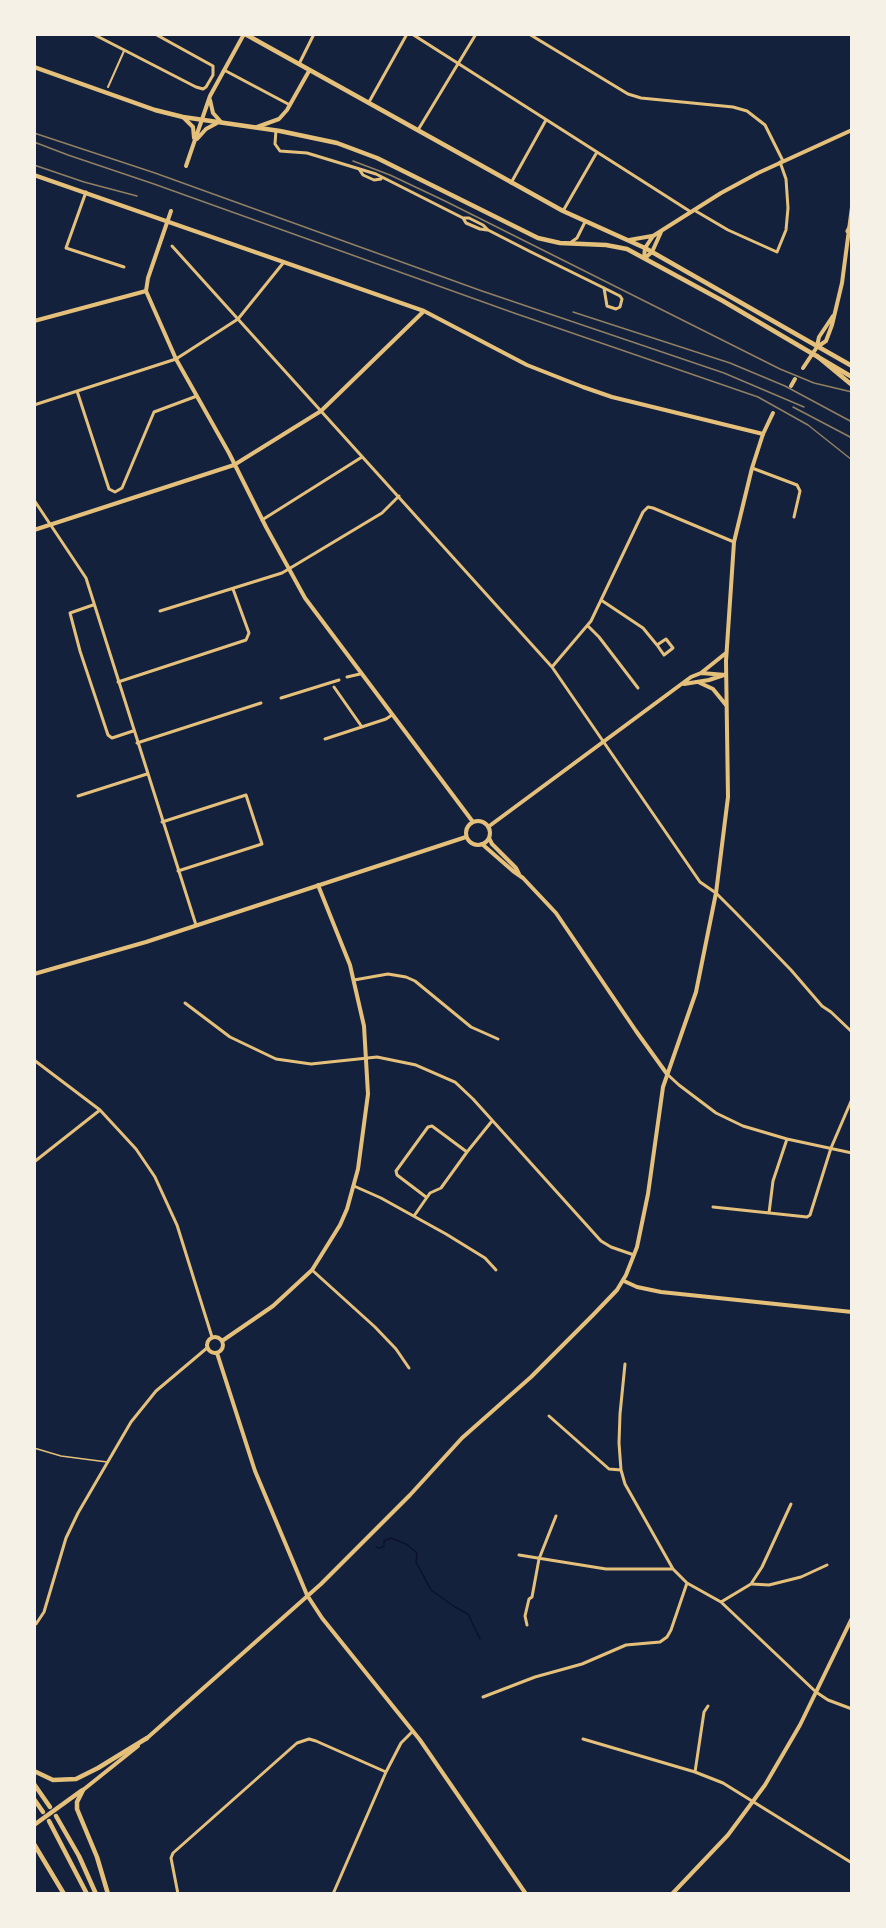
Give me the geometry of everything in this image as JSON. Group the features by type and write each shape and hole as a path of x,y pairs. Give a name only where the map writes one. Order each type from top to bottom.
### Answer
{"highway":[{"path":"848,231 852,224"}],"main road":[{"path":"244,34 563,211 645,248 852,366"},
{"path":"34,67 154,110 201,121 276,130 317,138 358,150 538,238 569,244 614,246 627,249 852,377"},
{"path":"815,354 852,385"},
{"path":"34,1771 53,1780 76,1779 147,1738"},
{"path":"34,1784 50,1807"},
{"path":"34,1825 83,1790"},
{"path":"83,1790 77,1802 77,1809 97,1857 108,1893"},
{"path":"34,1799 43,1812"},
{"path":"56,1816 96,1893"},
{"path":"49,1821 87,1893"},
{"path":"34,1844 64,1893"}],"street":[{"path":"93,34 203,88 206,87 214,69 213,66 155,34"},
{"path":"186,166 210,96 244,34"},
{"path":"299,64 314,34"},
{"path":"368,104 407,34"},
{"path":"412,34 693,211 777,252 786,230 788,208 786,179 782,161 765,125 747,111 733,107 635,96 573,62 529,34"},
{"path":"418,131 477,34"},
{"path":"108,87 124,50"},
{"path":"224,70 290,105"},
{"path":"309,71 290,105 279,119 275,144 280,151 307,153 359,168 363,175 374,180 383,178 463,218 469,218 488,230 604,288 620,296 622,299 620,307 616,309 607,306 604,288"},
{"path":"210,96 213,113 225,124"},
{"path":"183,117 193,128 194,141"},
{"path":"255,128 279,119"},
{"path":"511,183 546,120"},
{"path":"194,141 206,129 217,123"},
{"path":"629,240 653,236 737,183 852,130"},
{"path":"563,211 597,152"},
{"path":"34,175 424,311 527,365 583,387 612,397 763,434"},
{"path":"86,192 66,248 124,267"},
{"path":"817,347 826,341 840,296 848,252 848,231 852,207"},
{"path":"171,211 146,291 176,359 305,598 473,822"},
{"path":"569,244 577,238 585,222"},
{"path":"645,258 652,252 662,231"},
{"path":"645,258 645,248 653,236"},
{"path":"848,252 852,244"},
{"path":"172,246 552,667 696,877 716,893 791,970 822,1006 852,1032"},
{"path":"34,405 176,359 238,319 284,262"},
{"path":"34,321 146,291"},
{"path":"34,530 234,465 321,411 424,311"},
{"path":"803,368 815,354 819,337 833,315"},
{"path":"791,386 795,379"},
{"path":"77,391 109,489 115,492 122,488 154,412 197,396"},
{"path":"83,1790 212,1682 321,1584 467,1434 547,1361 624,1281 634,1255 648,1194 660,1105 667,1074 697,988 716,893 728,797 726,653 734,542 752,468 763,434 773,413"},
{"path":"262,520 363,458"},
{"path":"752,468 797,485 800,490 795,517"},
{"path":"160,611 289,569 382,513 399,496"},
{"path":"34,500 86,578 196,925"},
{"path":"552,667 588,626 642,512 648,507 734,542"},
{"path":"118,682 246,640 249,633 233,589"},
{"path":"601,600 644,628 664,655 673,648 666,639 657,645"},
{"path":"93,605 70,613 80,651 108,735 112,738 133,731"},
{"path":"588,626 639,688"},
{"path":"488,827 726,653"},
{"path":"701,673 726,675"},
{"path":"347,677 360,674"},
{"path":"684,684 726,675"},
{"path":"281,698 339,680"},
{"path":"697,682 713,690 727,706"},
{"path":"334,687 362,727"},
{"path":"137,744 261,703"},
{"path":"325,739 392,715"},
{"path":"78,796 147,774"},
{"path":"162,822 246,795 262,844 178,871"},
{"path":"466,837 467,828 473,822 481,822 488,827 489,838 500,853 516,868 519,875"},
{"path":"466,837 475,844 482,844 489,838"},
{"path":"34,975 92,959 466,837"},
{"path":"482,844 519,875 555,913 636,1031 667,1074 679,1085 716,1113 743,1126 787,1139 852,1153"},
{"path":"222,1341 273,1306 312,1270 340,1225 354,1186 366,1124 368,1059 364,1026 354,980 337,929 318,885"},
{"path":"354,980 388,974 406,977 415,981 471,1027 498,1039"},
{"path":"185,1002 230,1037 276,1059 311,1064 376,1057 401,1061 455,1082 493,1120 601,1241 634,1255"},
{"path":"34,1060 100,1110 136,1149 155,1177 177,1225 212,1337"},
{"path":"713,1208 807,1217 810,1215 831,1148 852,1099"},
{"path":"34,1162 100,1110"},
{"path":"414,1216 426,1197 441,1188 493,1120"},
{"path":"426,1197 396,1171 428,1128 434,1127 467,1152"},
{"path":"769,1213 773,1181 787,1139"},
{"path":"354,1186 414,1216 484,1258 496,1270"},
{"path":"312,1270 375,1327 396,1349 409,1368"},
{"path":"624,1281 637,1287 661,1292 852,1312"},
{"path":"212,1337 222,1341"},
{"path":"36,1624 44,1612 66,1538 131,1422 156,1391 207,1348 208,1340 212,1337"},
{"path":"207,1348 217,1353 222,1350 222,1341"},
{"path":"217,1353 255,1471 307,1595 322,1618 413,1731 526,1893"},
{"path":"626,1364 620,1414 621,1470 626,1484 673,1569 687,1583 721,1602 816,1692 828,1700 852,1709"},
{"path":"549,1416 609,1468 621,1470"},
{"path":"721,1602 751,1584 762,1567 791,1504"},
{"path":"528,1625 525,1616 532,1597 539,1559 556,1516"},
{"path":"519,1555 606,1569 673,1569"},
{"path":"751,1584 769,1585 801,1577 827,1565"},
{"path":"483,1697 535,1677 582,1664 626,1645 660,1642 671,1630 682,1604 687,1583"},
{"path":"672,1893 718,1846 754,1801 783,1757 852,1618"},
{"path":"695,1772 704,1712 708,1706"},
{"path":"333,1893 386,1772 401,1743 413,1731"},
{"path":"178,1893 171,1858 173,1853 297,1743 309,1739 316,1741 386,1772"},
{"path":"584,1739 695,1772 723,1783 852,1863"}],"lane":[{"path":"34,1448 61,1456 107,1462"}],"waterway":[{"path":"376,1547 384,1546 384,1541 391,1538 406,1544 417,1553 416,1562 431,1590 468,1614 480,1639"}],"railway":[{"path":"34,133 155,173 482,291 724,373 804,407"},
{"path":"34,142 514,313 758,397 808,425 852,460"},
{"path":"353,161 390,175 445,201 780,369 814,383 852,392"},
{"path":"34,165 84,182 137,196"},
{"path":"573,312 730,363 785,386 852,422"},
{"path":"793,407 852,438"}]}
